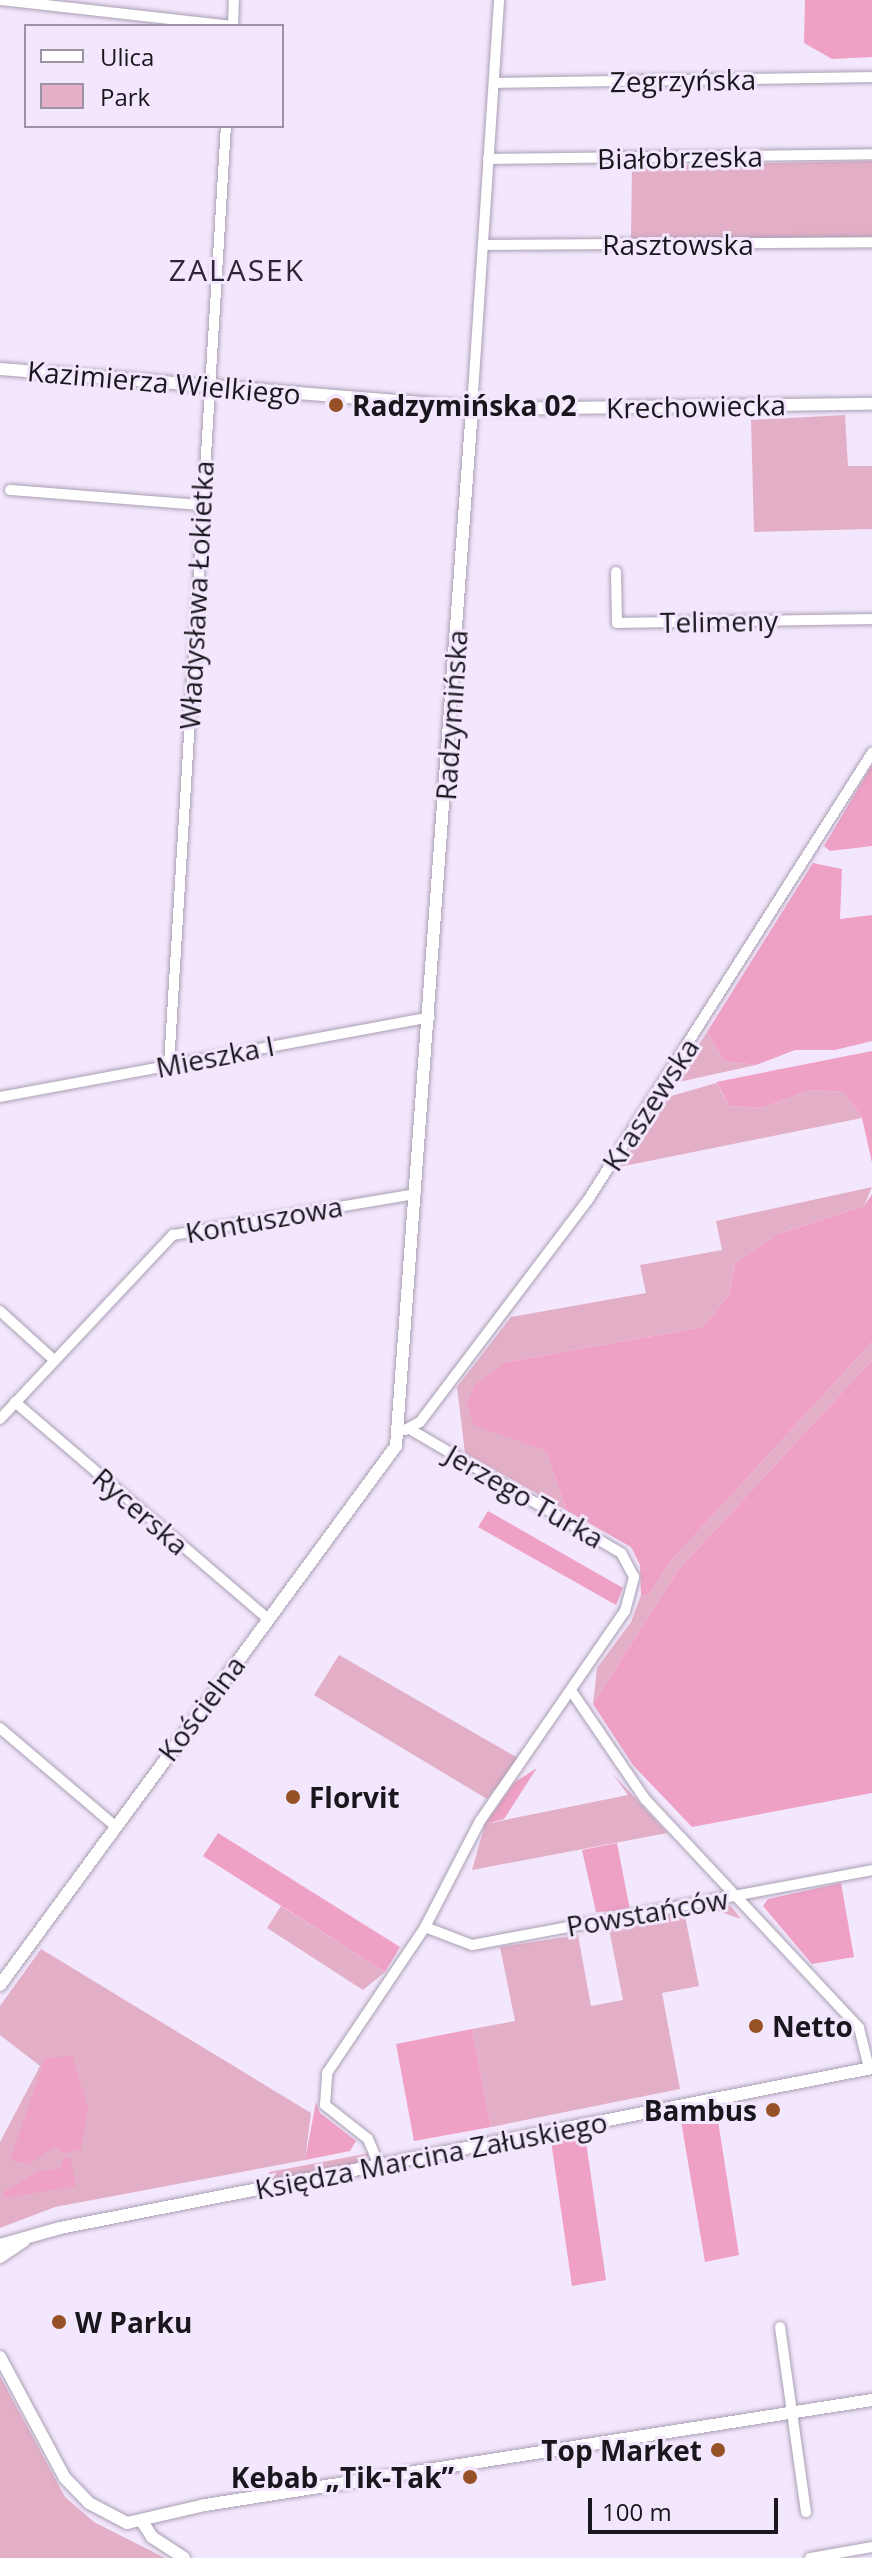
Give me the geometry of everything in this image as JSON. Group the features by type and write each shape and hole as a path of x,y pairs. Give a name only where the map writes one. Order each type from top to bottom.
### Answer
{"street":[{"path":"1,0 215,24"},
{"path":"233,24 234,0"},
{"name":"Radzymińska","path":"404,1430 416,1194 499,0"},
{"name":"Zegrzyńska","path":"494,83 872,77"},
{"name":"Władysława Łokietka","path":"169,1065 226,128"},
{"name":"Białobrzeska","path":"488,159 872,154"},
{"name":"Rasztowska","path":"483,245 872,242"},
{"name":"Kazimierza Wielkiego","path":"0,369 472,408"},
{"name":"Krechowiecka","path":"472,408 872,404"},
{"path":"10,490 201,505"},
{"name":"Telimeny","path":"616,572 617,623 872,619"},
{"name":"Kraszewska","path":"404,1430 588,1200 872,753"},
{"name":"Mieszka I","path":"0,1097 430,1017"},
{"name":"Kontuszowa","path":"0,1419 173,1235 416,1194"},
{"path":"0,1311 54,1360"},
{"name":"Rycerska","path":"15,1402 268,1619"},
{"name":"Jerzego Turka","path":"404,1430 621,1553 634,1570 625,1611 572,1692"},
{"name":"Kościelna","path":"0,1985 114,1825 389,1458 404,1430"},
{"path":"379,2165 376,2148 325,2105 324,2081 425,1927 480,1821 572,1692 645,1799 738,1895 859,2028 870,2068"},
{"path":"0,1728 114,1825"},
{"name":"Powstańców","path":"425,1927 472,1945 872,1870"},
{"name":"Księdza Marcina Załuskiego","path":"0,2245 37,2233 870,2068"},
{"name":"Księdza Marcina Załuskiego","path":"0,2257 37,2233"},
{"path":"780,2327 806,2512"},
{"path":"0,2357 77,2493 127,2523 143,2523 205,2505 872,2400"},
{"path":"143,2523 152,2537 184,2558"},
{"path":"810,2558 872,2547"}],"green space":[{"path":"872,161 872,238 631,238 632,166"},
{"path":"845,415 848,466 872,466 872,529 754,532 751,420"},
{"path":"707,1032 724,1061 756,1065 674,1083"},
{"path":"716,1083 730,1106 761,1108 810,1090 844,1092 862,1118 619,1167 668,1097"},
{"path":"872,1187 864,1206 778,1234 735,1263 729,1295 703,1327 507,1362 473,1424 546,1451 566,1510 465,1453 457,1387 511,1317 646,1293 640,1265 722,1250 716,1221"},
{"path":"872,1342 872,1360 678,1570 593,1704 597,1668 631,1622 641,1595 649,1595 670,1562"},
{"path":"339,1655 518,1758 487,1799 314,1695"},
{"path":"613,1774 667,1833 472,1870 485,1824 628,1795"},
{"path":"715,1904 731,1906 741,1919 715,1910 685,1916 699,1986 662,1993 680,2089 491,2127 472,2029 515,2021 500,1947 578,1935 591,2006 623,2000 609,1929"},
{"path":"281,1906 385,1972 363,1990 267,1928"},
{"path":"41,1949 311,2113 305,2160 55,2207 0,2228 0,2142 40,2066 0,2035 0,2006"},
{"path":"370,2153 364,2162 270,2181 269,2172"},
{"path":"0,2376 65,2497 94,2522 165,2558 0,2558"}],"shaded area":[{"path":"805,0 872,0 872,57 832,59 804,43"},
{"path":"872,765 872,846 830,851 824,846"},
{"path":"813,863 842,869 840,919 872,915 872,1041 835,1050 795,1050 756,1065 724,1061 707,1032"},
{"path":"872,1051 872,1163 862,1118 844,1092 810,1090 761,1108 730,1106 716,1082"},
{"path":"872,1194 872,1342 670,1562 649,1595 641,1595 640,1565 631,1547 566,1510 546,1451 473,1425 467,1402 476,1384 507,1362 703,1327 729,1295 735,1263 778,1234 864,1206"},
{"path":"872,1360 872,1793 692,1827 633,1765 593,1704 678,1570"},
{"path":"488,1511 623,1588 616,1605 478,1527"},
{"path":"537,1768 504,1819 485,1824 515,1782"},
{"path":"218,1833 400,1947 385,1972 203,1856"},
{"path":"617,1843 630,1910 596,1912 582,1850"},
{"path":"841,1883 854,1957 812,1964 763,1906 768,1899"},
{"path":"472,2029 491,2127 414,2141 396,2044"},
{"path":"72,2056 88,2108 81,2150 63,2153 54,2147 30,2164 10,2160 45,2058"},
{"path":"316,2102 320,2113 356,2141 350,2151 305,2160"},
{"path":"716,2108 739,2255 705,2262 680,2115"},
{"path":"585,2135 606,2280 572,2286 551,2141"},
{"path":"64,2158 70,2158 76,2186 4,2198 3,2192 40,2171 60,2169"}],"place":[{"name":"Radzymińska 02","path":"336,405"},
{"name":"Florvit","path":"293,1797"},
{"name":"Netto","path":"756,2026"},
{"name":"Bambus","path":"773,2110"},
{"name":"W Parku","path":"59,2322"},
{"name":"Top Market","path":"718,2450"},
{"name":"Kebab „Tik-Tak”","path":"470,2477"}],"district":[{"name":"ZALASEK","path":"237,270"}]}
